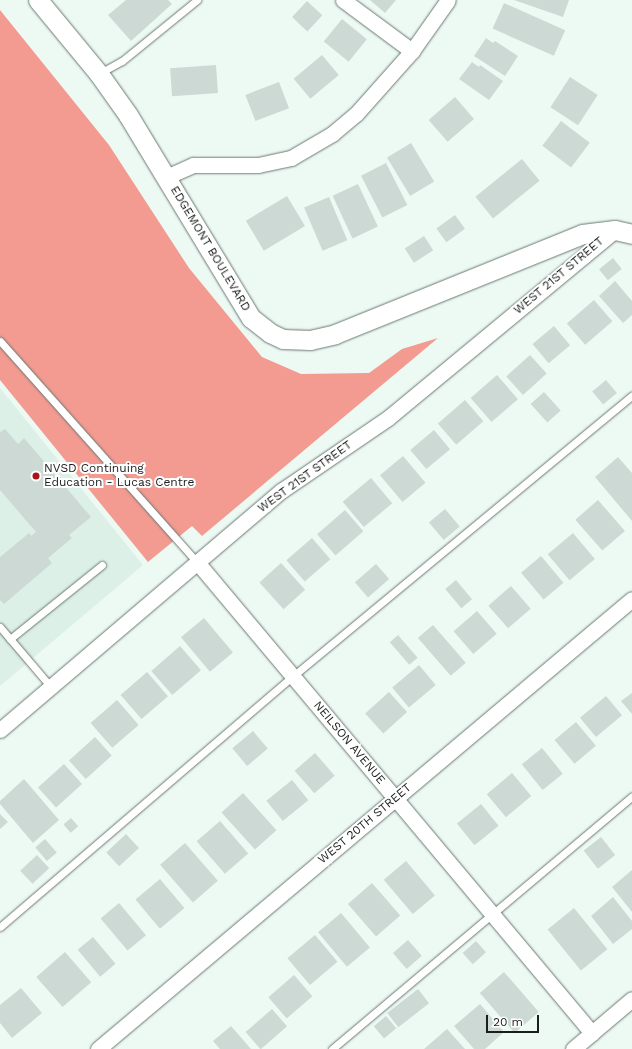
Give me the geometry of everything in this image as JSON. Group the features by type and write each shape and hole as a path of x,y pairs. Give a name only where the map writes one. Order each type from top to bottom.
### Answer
{"street":[{"name":"EDGEMONT BOULEVARD","path":"38,0 99,74 166,177 251,318 270,334 290,340 310,340 335,334 582,234 624,232"},
{"path":"343,0 412,51"},
{"path":"166,177 193,165 258,165 291,158 332,134 356,114 412,51 448,0"},
{"name":"WEST 21ST STREET","path":"0,730 281,491 388,418 624,232"},
{"name":"NEILSON AVENUE","path":"197,562 395,798 494,913 592,1033"},
{"name":"WEST 20TH STREET","path":"98,1049 632,599"},
{"path":"573,1049 632,1000"}],"lane":[{"path":"99,74 122,61 197,0"},
{"path":"0,341 197,562"},
{"path":"0,927 293,676 632,396"},
{"path":"10,639 102,565"},
{"path":"0,627 51,687"},
{"path":"332,1049 632,796"}],"shaded area":[{"path":"0,10 109,145 189,268 262,357 301,374 369,373 402,349 438,338 202,536 192,526 148,562 0,380"},
{"name":"NVSD Continuing Education - Lucas Centre","path":"0,388 143,565 0,686"}],"building":[{"path":"126,0 168,0 172,4 131,41 108,15"},
{"path":"370,0 396,0 385,13"},
{"path":"514,0 569,0 563,17"},
{"path":"307,1 322,15 307,31 292,17"},
{"path":"504,3 565,30 554,56 493,29"},
{"path":"342,19 367,39 349,62 324,42"},
{"path":"486,38 493,43 495,41 518,56 505,76 474,56"},
{"path":"322,55 339,75 310,99 294,79"},
{"path":"472,62 479,67 480,65 503,81 489,100 459,79"},
{"path":"216,65 218,93 172,96 170,68"},
{"path":"570,77 598,95 578,125 550,107"},
{"path":"279,82 289,108 255,121 245,95"},
{"path":"455,97 474,119 448,142 429,120"},
{"path":"561,121 590,143 571,167 542,146"},
{"path":"411,143 434,182 410,196 387,157"},
{"path":"522,159 540,181 493,219 475,197"},
{"path":"386,163 407,205 382,218 361,176"},
{"path":"358,184 378,227 352,238 333,196"},
{"path":"287,196 305,226 264,251 246,221"},
{"path":"329,197 347,240 323,251 304,208"},
{"path":"455,215 465,229 446,242 436,229"},
{"path":"424,236 433,250 414,263 405,249"},
{"path":"613,258 622,269 608,280 599,269"},
{"path":"615,281 632,301 632,315 623,323 599,296"},
{"path":"594,300 612,321 585,345 567,324"},
{"path":"554,326 570,345 549,363 533,344"},
{"path":"530,355 547,374 523,395 506,376"},
{"path":"497,375 518,399 492,422 471,398"},
{"path":"606,380 617,393 603,405 592,392"},
{"path":"544,392 561,411 547,423 531,404"},
{"path":"465,400 483,421 456,445 438,424"},
{"path":"5,429 18,444 24,438 91,517 69,535 72,538 48,558 52,563 4,604 0,600 0,557 29,533 31,536 36,532 0,490 0,432"},
{"path":"434,430 450,449 426,469 410,450"},
{"path":"403,456 425,483 403,502 380,475"},
{"path":"618,457 632,473 632,521 595,477"},
{"path":"371,478 392,503 364,527 343,502"},
{"path":"598,500 625,531 602,551 575,520"},
{"path":"445,509 460,527 444,540 429,522"},
{"path":"345,510 363,531 335,555 317,534"},
{"path":"573,533 595,559 570,580 548,554"},
{"path":"312,538 330,559 305,581 286,560"},
{"path":"541,556 563,583 544,600 521,573"},
{"path":"281,563 305,590 284,609 259,582"},
{"path":"376,564 389,579 368,597 355,582"},
{"path":"456,580 472,599 461,608 445,589"},
{"path":"511,586 531,609 508,628 488,606"},
{"path":"477,611 497,634 473,654 454,631"},
{"path":"204,618 233,652 210,672 181,637"},
{"path":"433,625 466,663 451,676 418,638"},
{"path":"398,635 418,658 409,665 390,642"},
{"path":"180,646 201,670 172,695 151,671"},
{"path":"419,665 436,685 409,707 392,687"},
{"path":"147,672 168,696 142,719 121,695"},
{"path":"389,692 407,712 383,733 365,713"},
{"path":"632,693 632,714 621,701"},
{"path":"606,696 622,715 596,737 580,718"},
{"path":"117,700 139,725 112,748 91,723"},
{"path":"576,722 596,746 574,764 555,740"},
{"path":"253,731 268,749 247,766 232,748"},
{"path":"95,737 112,756 86,779 69,760"},
{"path":"542,748 563,774 543,790 522,764"},
{"path":"315,753 335,776 314,793 295,771"},
{"path":"64,764 82,784 56,807 38,787"},
{"path":"512,773 531,796 506,817 487,794"},
{"path":"24,779 59,820 33,843 0,804 0,801"},
{"path":"292,780 308,800 283,821 266,801"},
{"path":"243,793 276,830 255,850 221,812"},
{"path":"481,804 499,826 475,845 457,824"},
{"path":"0,814 8,822 0,829"},
{"path":"71,818 78,826 71,833 63,825"},
{"path":"220,821 248,853 225,874 197,841"},
{"path":"126,834 139,848 119,866 106,852"},
{"path":"601,837 615,855 598,869 584,851"},
{"path":"45,839 57,853 47,861 35,848"},
{"path":"185,843 218,881 193,902 160,865"},
{"path":"37,855 49,868 32,884 20,871"},
{"path":"406,861 435,895 413,914 384,880"},
{"path":"632,870 632,912 612,887"},
{"path":"160,879 184,908 160,929 135,900"},
{"path":"372,883 400,915 376,936 348,904"},
{"path":"613,897 632,921 632,929 613,944 591,916"},
{"path":"119,903 146,935 128,951 101,918"},
{"path":"574,908 607,949 581,971 548,929"},
{"path":"341,913 370,947 347,967 318,932"},
{"path":"315,935 337,962 310,985 287,958"},
{"path":"93,937 115,964 100,977 78,950"},
{"path":"408,940 422,956 407,969 393,953"},
{"path":"476,941 486,952 473,964 463,953"},
{"path":"65,952 91,982 63,1007 36,977"},
{"path":"504,972 539,1012 515,1033 480,993"},
{"path":"294,975 312,996 287,1018 268,997"},
{"path":"21,988 42,1013 12,1038 0,1023 0,1005"},
{"path":"418,989 429,1003 398,1027 387,1013"},
{"path":"480,1004 504,1032 485,1049 474,1049 454,1026"},
{"path":"272,1009 287,1026 261,1049 246,1032"},
{"path":"386,1016 396,1028 384,1039 374,1026"},
{"path":"231,1026 251,1049 220,1049 213,1041"},
{"path":"447,1029 465,1049 424,1049"}],"place":[{"name":"NVSD Continuing Education - Lucas Centre","path":"36,476"}]}
